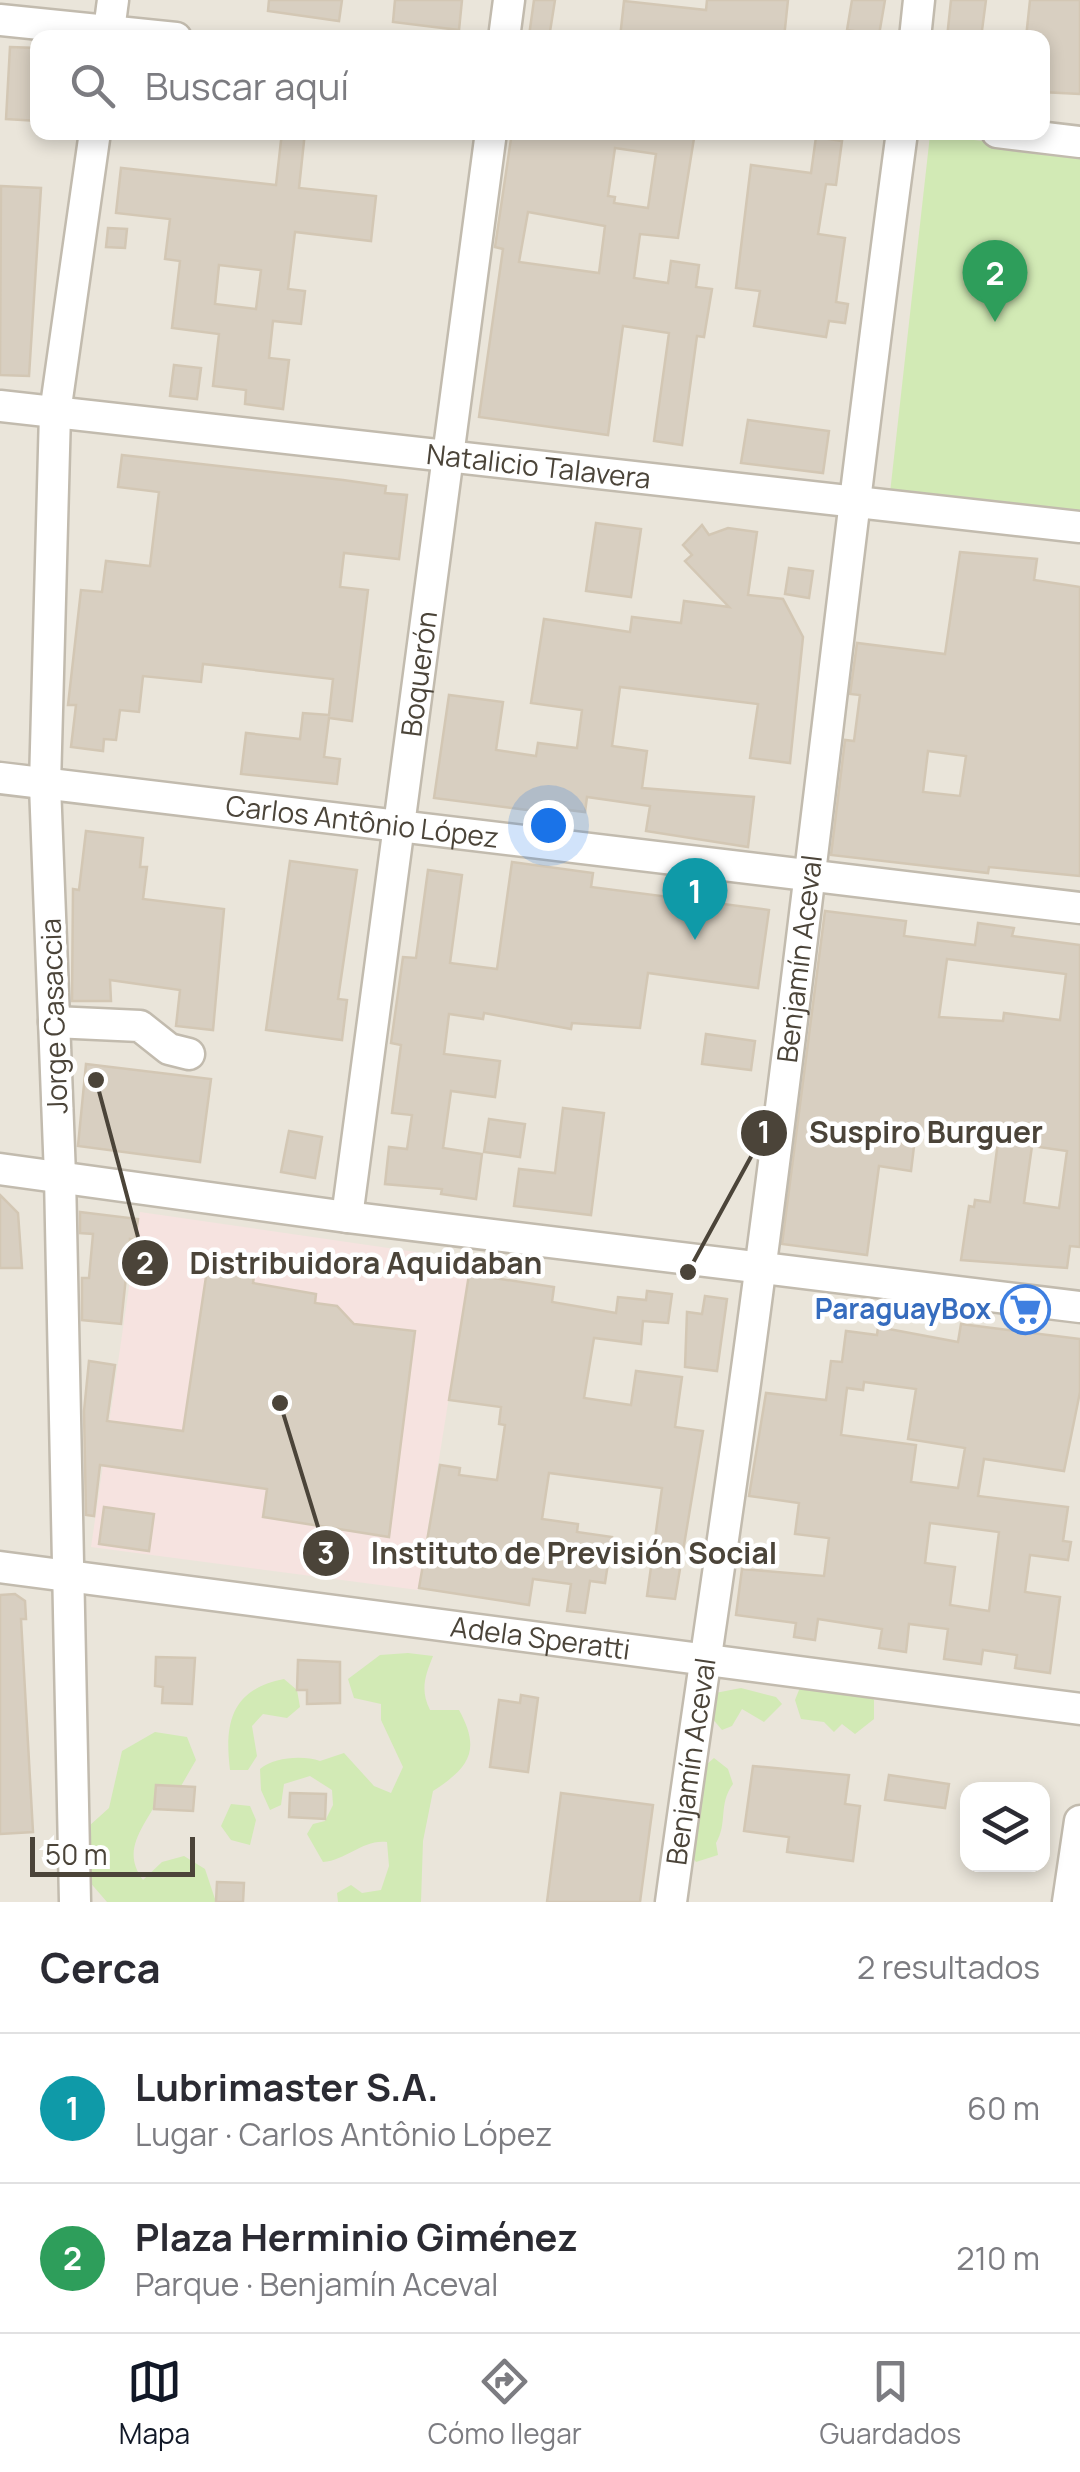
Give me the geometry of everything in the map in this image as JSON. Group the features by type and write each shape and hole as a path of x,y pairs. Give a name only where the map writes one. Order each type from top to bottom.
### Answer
{"street":[{"path":"505,30 509,0"},
{"path":"915,30 920,0"},
{"path":"0,20 110,22 143,30"},
{"path":"1050,138 1080,142"},
{"name":"Jorge Casaccia","path":"76,1902 60,1176 45,785 54,413 93,140"},
{"name":"Boquerón","path":"347,1217 490,140"},
{"name":"Benjamín Aceval","path":"671,1902 761,1268 811,874 852,499 901,140"},
{"name":"Natalicio Talavera","path":"0,406 1080,527"},
{"name":"Carlos Antônio López","path":"0,778 1080,908"},
{"path":"54,1022 140,1026 169,1049 189,1054"},
{"path":"0,1169 347,1217 1080,1308"},
{"name":"Adela Speratti","path":"0,1567 1080,1709"},
{"path":"1068,1902 1080,1820"}],"shaded area":[{"path":"0,0 1080,0 1080,1902 0,1902"},
{"path":"140,1212 471,1260 418,1590 91,1547"}],"green space":[{"path":"929,140 974,140 1080,152 1080,512 890,493"},
{"path":"380,1655 433,1656 425,1683 427,1703 430,1710 459,1710 469,1736 468,1756 456,1774 433,1791 423,1841 421,1902 338,1902 337,1893 351,1885 362,1893 381,1890 389,1866 387,1842 370,1844 323,1862 307,1834 313,1824 325,1821 333,1805 332,1790 310,1776 284,1784 281,1805 270,1810 261,1790 260,1769 281,1760 320,1761 344,1753 374,1786 391,1793 403,1767 381,1720 381,1704 354,1698 348,1679"},
{"path":"284,1679 297,1690 300,1707 287,1718 263,1714 252,1726 257,1756 248,1770 230,1770 229,1737 235,1710 253,1691"},
{"path":"801,1685 865,1690 874,1700 874,1719 855,1734 842,1724 834,1732 824,1722 801,1719 795,1700"},
{"path":"741,1688 776,1697 782,1704 764,1722 742,1709 732,1726 722,1730 711,1717 710,1694"},
{"path":"155,1732 187,1737 196,1760 181,1786 161,1793 134,1847 136,1868 143,1880 162,1862 184,1856 205,1869 216,1902 107,1902 88,1880 82,1864 89,1826 109,1808 122,1751"},
{"path":"714,1758 728,1769 733,1784 716,1843 718,1855 696,1862 689,1853 701,1812 699,1771"},
{"path":"231,1804 250,1806 256,1820 250,1845 231,1840 221,1826"}],"building":[{"path":"269,0 342,0 339,21 268,11"},
{"path":"395,0 462,0 459,30 393,22"},
{"path":"534,0 555,0 550,30 530,30"},
{"path":"707,0 788,0 785,30 621,30 624,1 706,10"},
{"path":"852,0 885,0 880,30 847,30"},
{"path":"951,0 986,0 982,30 948,30"},
{"path":"1030,0 1080,0 1080,94 1050,92 1050,30 1027,30"},
{"path":"10,47 30,48 30,120 6,119"},
{"path":"281,140 304,140 299,188 376,196 371,241 295,232 288,289 305,291 301,324 273,321 269,358 289,360 283,409 245,404 246,390 213,386 219,334 172,328 180,261 165,259 170,219 116,213 121,168 276,185","holes":["219,265 261,270 256,309 215,304"]},
{"path":"511,140 694,140 678,238 640,234 634,278 668,283 671,261 699,265 696,287 712,289 704,337 697,336 682,445 654,441 669,333 623,326 608,435 479,417 503,249 495,247","holes":["615,148 656,154 648,208 614,203 615,197 608,196","528,212 605,226 599,273 519,262"]},
{"path":"816,140 842,141 836,185 826,184 818,234 845,238 836,302 848,304 845,323 829,321 826,337 754,326 760,291 736,288 751,165 811,173"},
{"path":"1,186 41,188 29,376 0,375"},
{"path":"108,228 127,229 125,248 106,247"},
{"path":"174,365 201,368 197,399 170,396"},
{"path":"748,420 829,431 823,473 741,463"},
{"path":"122,455 386,486 385,493 407,495 399,559 344,553 340,587 368,590 352,721 329,718 324,757 340,759 337,784 241,774 246,733 300,739 303,713 329,715 333,679 203,664 201,682 143,676 139,712 120,710 116,740 104,739 103,751 71,747 76,705 68,705 81,590 102,592 106,561 150,566 159,492 118,487"},
{"path":"596,523 641,529 631,597 586,591"},
{"path":"702,525 709,535 728,528 757,532 748,595 783,599 803,637 790,763 750,758 758,704 620,687 612,746 647,751 642,788 754,797 748,847 646,831 650,806 587,797 585,812 568,810 567,815 434,798 449,695 503,702 496,750 536,756 538,743 577,748 582,710 531,703 544,619 630,632 632,617 681,623 684,601 729,607 685,561 692,555 683,545"},
{"path":"960,552 1037,559 1034,580 1080,587 1080,876 989,867 988,873 831,855 845,740 854,741 860,695 850,694 857,643 945,654","holes":["928,751 966,756 960,796 923,792"]},
{"path":"789,568 813,571 809,598 785,594"},
{"path":"86,831 143,838 140,867 147,867 143,899 224,909 213,1030 176,1026 180,990 110,980 111,1001 72,1001 73,889 79,890"},
{"path":"290,861 357,870 338,999 347,1000 342,1040 266,1030"},
{"path":"512,862 593,873 591,887 769,910 758,988 648,973 640,1028 572,1023 571,1029 484,1013 483,1019 449,1014 444,1054 500,1061 495,1097 451,1091 443,1148 482,1154 476,1199 441,1194 442,1189 385,1184 389,1147 407,1149 412,1115 392,1113 401,1045 391,1043 403,957 416,958 428,870 462,875 450,963 497,969"},
{"path":"825,911 906,921 904,936 975,945 978,923 1014,928 1012,936 1080,945 1080,1247 1070,1246 1067,1268 961,1260 969,1206 974,1207 975,1200 990,1202 998,1142 916,1130 911,1171 879,1166 867,1255 782,1244","holes":["947,959 1066,974 1060,1020 1004,1013 1003,1021 939,1017","1032,1146 1067,1151 1059,1208 1024,1203"]},
{"path":"706,1034 755,1041 751,1070 702,1064"},
{"path":"86,1064 211,1079 200,1162 78,1146"},
{"path":"563,1108 604,1113 591,1215 514,1206 519,1169 555,1173"},
{"path":"489,1119 525,1124 520,1157 484,1152"},
{"path":"289,1131 322,1137 315,1178 281,1172"},
{"path":"0,1195 18,1213 22,1268 0,1268"},
{"path":"80,1212 138,1219 135,1240 130,1239 121,1324 82,1320 82,1278 89,1278 93,1234 80,1233"},
{"path":"471,1262 496,1266 494,1278 554,1287 552,1302 616,1313 618,1297 646,1300 647,1291 672,1294 668,1323 643,1321 641,1344 594,1338 584,1398 631,1405 636,1371 682,1377 675,1427 703,1431 675,1599 647,1596 662,1488 549,1473 542,1519 578,1524 577,1532 612,1537 605,1583 590,1581 585,1613 567,1611 571,1584 533,1579 529,1605 419,1588 440,1465 460,1468 459,1475 497,1480 505,1425 499,1424 501,1407 449,1400"},
{"path":"207,1270 254,1276 253,1283 316,1294 315,1303 337,1306 354,1324 415,1331 389,1537 263,1517 267,1489 100,1465 94,1516 86,1515 84,1411 89,1361 115,1365 107,1421 183,1431"},
{"path":"705,1296 727,1299 717,1371 685,1367 687,1312 702,1314"},
{"path":"961,1324 1080,1339 1080,1392 1064,1471 984,1459 978,1496 1068,1507 1063,1541 1071,1542 1068,1560 1030,1555 1025,1592 1060,1597 1050,1673 1015,1668 1017,1655 983,1650 981,1664 944,1659 948,1629 909,1624 906,1652 879,1648 882,1629 818,1619 815,1640 794,1637 796,1623 736,1615 742,1569 824,1576 829,1538 795,1534 799,1503 749,1496 766,1393 826,1400 831,1361 842,1362 846,1331 877,1335 878,1327 958,1342","holes":["864,1382 916,1389 908,1439 965,1448 958,1488 911,1482 916,1445 841,1435 847,1388 863,1390","930,1523 999,1532 989,1611 950,1605 955,1567 925,1563"]},
{"path":"104,1507 154,1514 149,1551 99,1544"},
{"path":"15,1594 25,1601 26,1619 21,1619 33,1832 0,1834 0,1595"},
{"path":"156,1657 195,1658 192,1704 162,1703 163,1687 155,1686"},
{"path":"298,1660 340,1662 340,1703 307,1704 307,1690 297,1690"},
{"path":"521,1695 538,1698 528,1772 490,1767 499,1700 520,1703"},
{"path":"753,1766 849,1775 845,1804 860,1806 853,1861 787,1852 789,1837 744,1831"},
{"path":"889,1775 949,1784 945,1808 885,1800"},
{"path":"156,1785 195,1787 193,1811 154,1809"},
{"path":"290,1793 326,1794 325,1819 289,1817"},
{"path":"561,1793 653,1805 640,1902 547,1902"},
{"path":"217,1882 244,1883 243,1902 216,1902"}],"place":[{"name":"Plaza Herminio Giménez","path":"995,322"},
{"name":"Lubrimaster S.A.","path":"695,940"},
{"name":"Distribuidora Aquidaban","path":"96,1080"},
{"name":"Suspiro Burguer","path":"688,1272"},
{"name":"ParaguayBox","path":"1026,1309"},
{"name":"Instituto de Previsión Social","path":"280,1403"}]}
